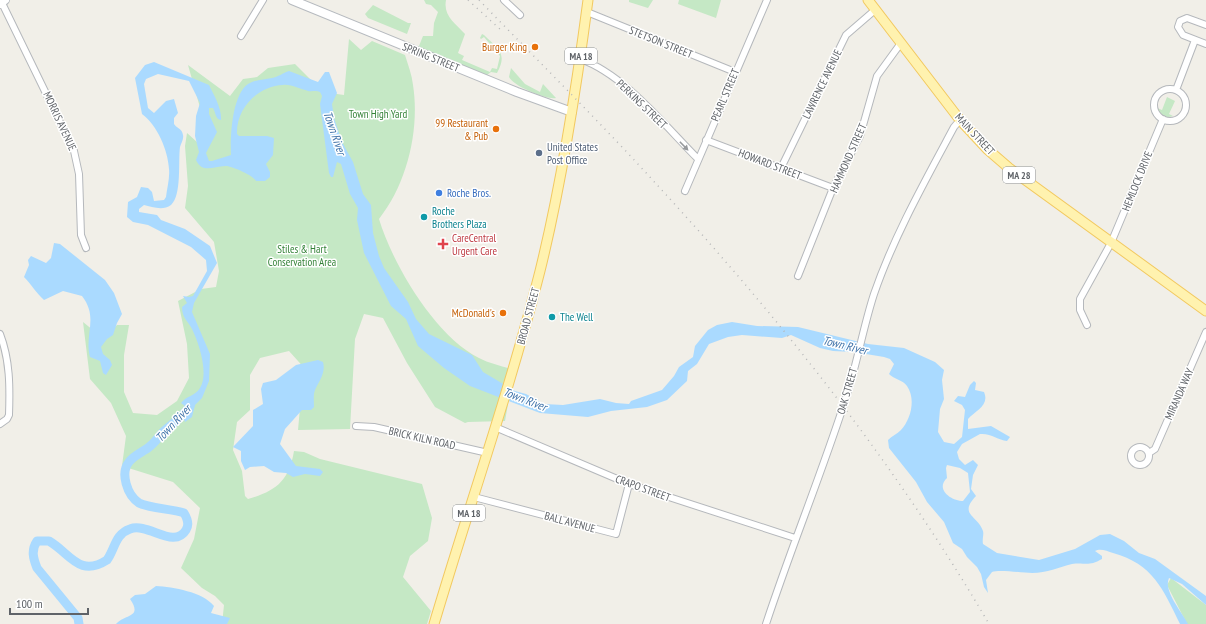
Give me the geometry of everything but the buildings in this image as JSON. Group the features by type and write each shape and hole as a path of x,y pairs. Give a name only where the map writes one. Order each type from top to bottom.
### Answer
{"main road":[{"name":"BROAD STREET","path":"434,624 510,381 547,243 572,112 588,0"},
{"name":"MAIN STREET","path":"868,0 960,120 987,149 1009,168 1206,311"}],"street":[{"path":"241,36 263,0"},
{"name":"SPRING STREET","path":"292,0 498,84 572,112"},
{"path":"504,0 520,15"},
{"name":"PEARL STREET","path":"685,191 767,0"},
{"name":"MORRIS AVENUE","path":"2,2 74,151 79,174 81,235 86,248"},
{"name":"LAWRENCE AVENUE","path":"781,168 846,35 875,10"},
{"name":"STETSON STREET","path":"587,12 735,72"},
{"path":"1206,25 1187,18 1179,22 1178,27 1180,32 1206,44"},
{"path":"1176,90 1196,40"},
{"name":"HAMMOND STREET","path":"798,276 833,188 862,132 877,76 901,43"},
{"name":"PERKINS STREET","path":"580,59 602,69 624,85 698,159"},
{"path":"1163,90 1176,90 1185,99 1184,111 1175,120 1163,119 1156,112 1155,100 1163,90"},
{"name":"HEMLOCK DRIVE","path":"1086,325 1080,310 1080,299 1111,243 1163,119"},
{"name":"OAK STREET","path":"766,624 795,538 843,407 861,340 883,269 913,205 954,127 960,120"},
{"name":"HOWARD STREET","path":"706,140 833,188"},
{"name":"MIRANDA WAY","path":"1149,453 1155,449 1206,332"},
{"path":"0,334 7,358 9,378 8,415 7,420 0,424"},
{"name":"BRICK KILN ROAD","path":"356,426 374,427 488,453"},
{"name":"CRAPO STREET","path":"495,427 629,484 795,538"},
{"name":"BALL AVENUE","path":"474,497 616,534 629,484"}],"green space":[{"path":"424,0 446,0 446,11 448,15 465,34 458,53 464,56 462,60 490,72 492,68 497,69 500,56 484,37 481,39 480,38 482,34 497,48 500,52 502,61 497,73 491,72 487,75 420,48 419,46 423,36 433,36 434,23 438,12 431,5 426,4"},
{"path":"629,0 653,0 648,8 629,2"},
{"path":"679,0 721,0 716,18 678,4"},
{"path":"373,5 408,23 411,23 407,34 368,18 365,14"},
{"name":"Stiles & Hart Conservation Area","path":"349,39 361,50 372,41 405,55 412,78 415,102 413,138 404,173 397,190 379,219 394,257 405,277 418,298 447,333 463,348 479,358 514,370 505,421 465,423 435,407 407,363 383,318 364,314 355,339 350,429 298,430 301,397 307,371 289,351 260,358 250,375 250,410 237,422 233,450 242,471 245,496 248,499 258,496 274,488 280,483 289,470 294,451 304,452 320,459 422,484 432,518 428,541 410,556 403,577 431,611 427,624 222,624 224,605 215,596 202,588 181,568 194,539 200,508 173,482 122,466 126,436 111,403 90,379 83,322 104,339 117,325 129,325 124,355 124,392 133,413 157,415 177,401 189,378 187,344 178,301 201,289 216,287 219,271 214,242 185,208 188,186 185,146 187,133 197,142 203,118 188,65 230,96 243,79 257,77 268,68 295,64 323,92 344,95"},
{"path":"511,68 525,84 540,92 543,84 556,98 538,95 512,81 509,77"},
{"path":"1167,97 1175,101 1169,114 1173,116 1165,117 1161,115 1157,108 1162,110"},
{"path":"1171,578 1206,605 1206,624 1187,624 1167,585"}],"water":[{"path":"154,62 209,85 219,107 221,120 217,117 213,108 209,108 209,114 217,132 206,153 209,161 231,155 231,138 235,107 238,97 248,84 289,71 318,82 325,72 329,72 337,93 332,104 334,118 342,142 353,162 363,194 371,205 373,233 384,268 408,302 416,319 429,334 472,355 483,372 515,391 526,394 544,404 563,405 600,399 616,403 629,404 631,401 662,390 674,376 679,367 693,357 695,346 708,330 717,325 732,322 757,326 798,327 868,344 904,348 935,362 944,370 942,380 944,399 940,409 938,432 944,442 954,444 962,437 965,410 962,405 954,401 958,396 965,397 970,385 974,381 976,383 975,390 984,392 985,401 981,408 968,419 968,429 991,426 1010,437 1007,441 980,434 962,444 957,452 959,459 965,465 973,460 978,465 973,475 971,489 976,496 971,502 969,511 981,526 983,531 983,544 997,553 1039,560 1075,549 1100,535 1110,534 1124,541 1139,553 1155,559 1206,596 1206,605 1182,584 1169,578 1168,583 1171,595 1188,624 1180,624 1162,589 1147,571 1127,558 1101,550 1095,551 1102,556 1102,559 1093,563 1072,564 1037,573 992,572 986,580 988,593 984,587 981,574 977,567 967,557 962,549 953,543 944,522 927,502 916,482 889,448 888,440 904,425 910,415 912,403 910,391 907,386 889,374 894,364 890,359 884,357 820,348 791,335 782,338 742,335 728,337 709,344 697,364 688,371 687,381 667,400 647,407 611,411 588,417 540,413 470,386 444,368 418,346 406,319 391,306 364,253 357,220 358,208 350,194 341,164 337,162 333,177 331,177 329,173 320,104 322,96 318,91 308,91 289,85 274,86 257,94 250,100 240,116 237,134 239,136 267,136 274,138 273,155 266,164 270,172 270,177 265,181 256,181 247,174 227,166 206,168 199,165 196,160 199,152 195,136 196,116 200,103 189,81 158,74 146,79 144,84 148,108 154,113 166,101 174,99 178,113 174,118 174,124 182,131 183,140 180,147 177,194 171,205 165,208 158,208 144,205 139,209 139,212 157,215 161,220 185,229 210,246 217,263 194,303 192,312 210,354 209,381 202,398 195,405 192,417 185,422 183,416 185,406 181,403 198,391 203,382 204,375 202,358 197,342 192,329 183,314 182,307 187,303 183,296 193,296 207,271 206,260 191,247 148,225 133,222 127,217 128,202 137,197 141,187 148,188 152,192 154,201 164,200 166,197 169,179 168,162 161,138 157,131 142,114 135,78 145,65","holes":["947,465 960,468 968,473 970,492 963,501 950,497 946,494 943,486 947,478"]},
{"path":"54,243 60,244 105,280 114,293 122,314 113,335 107,339 101,347 103,354 110,360 112,365 106,375 103,373 100,361 90,357 90,312 82,296 63,291 44,300 24,277 29,265 28,260 31,256 46,263 51,258"},
{"path":"318,360 323,362 324,370 314,392 314,407 311,410 302,410 285,429 280,444 296,466 320,469 323,472 320,476 305,474 293,477 286,473 274,472 264,466 250,467 245,470 241,461 241,451 233,447 253,426 253,410 263,404 261,389 263,383 276,380 296,365"},
{"path":"156,586 179,589 203,597 214,606 211,613 230,618 227,624 116,624 134,613 134,605 130,599 135,595 145,594"}],"waterway":[{"name":"Town River","path":"79,624 78,618 37,568 33,554 35,544 37,541 49,541 75,562 89,566 97,565 107,560 118,538 121,534 130,529 145,529 168,537 181,535 188,526 184,513 139,503 131,495 128,489 125,472 129,462 136,455 147,449 164,431 178,420 190,406"}],"railway":[{"path":"468,0 501,30"},
{"path":"479,0 637,163 705,238 793,342 836,396 916,508 989,624"}],"place":[{"name":"Burger King","path":"535,47"},
{"name":"99 Restaurant & Pub","path":"496,129"},
{"name":"United States Post Office","path":"539,153"},
{"name":"Roche Bros.","path":"439,193"},
{"name":"Roche Brothers Plaza","path":"424,217"},
{"name":"CareCentral Urgent Care","path":"443,244"},
{"name":"McDonald's","path":"503,313"},
{"name":"The Well","path":"552,317"}],"park label":[{"name":"Town High Yard","path":"378,114"}]}
